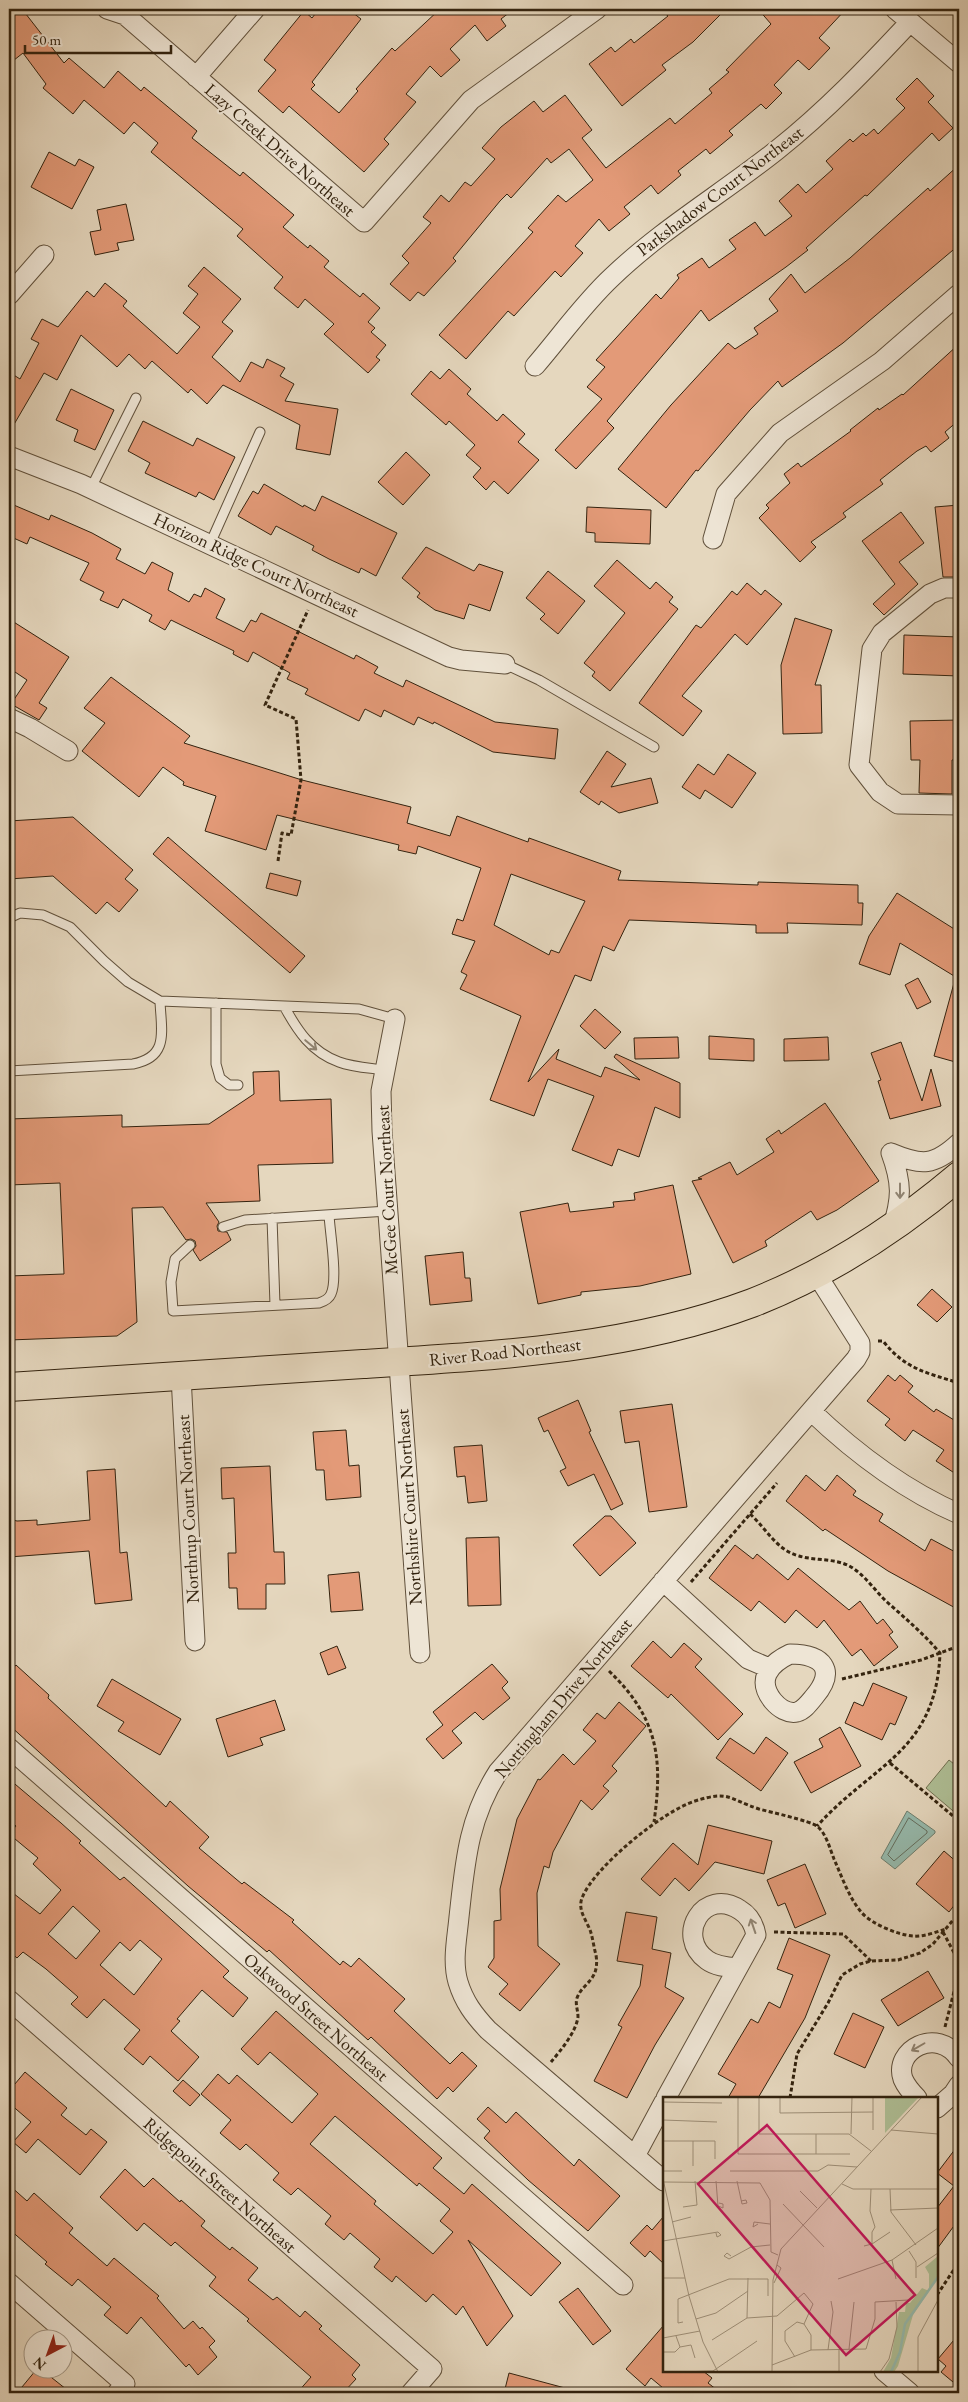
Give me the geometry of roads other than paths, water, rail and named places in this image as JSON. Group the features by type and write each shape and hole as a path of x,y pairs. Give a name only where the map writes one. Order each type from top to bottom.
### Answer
{"main road":[{"name":"River Road Northeast","path":"9,1387 398,1362 567,1347 631,1336 696,1320 751,1303 817,1275 855,1253 918,1211 959,1176"}],"street":[{"name":"Lazy Creek Drive Northeast","path":"107,9 125,15 364,222 471,100 487,86 561,37 597,9"},
{"path":"196,77 255,9"},
{"path":"896,9 959,63"},
{"name":"Parkshadow Court Northeast","path":"535,366 610,278 637,255 776,151 814,119 857,79 910,22"},
{"path":"9,296 44,255"},
{"path":"713,539 726,494 780,432 882,361 959,294"},
{"name":"Horizon Ridge Court Northeast","path":"9,456 91,488 449,656 461,660 505,664"},
{"path":"959,588 944,588 930,594 882,633 872,649 859,765 880,792 898,804 959,806"},
{"path":"9,718 68,750"},
{"name":"McGee Court Northeast","path":"396,1019 381,1091 382,1131 398,1362"},
{"path":"892,1229 899,1208 900,1191 899,1177 891,1153 923,1164 939,1159 959,1143"},
{"name":"Nottingham Drive Northeast","path":"663,2180 488,2030 464,2001 457,1980 454,1961 467,1846 474,1821 486,1791 498,1772 856,1360 860,1352 860,1344 817,1275"},
{"name":"Northshire Court Northeast","path":"398,1362 420,1653"},
{"name":"Northrup Court Northeast","path":"181,1376 195,1641"},
{"path":"810,1412 863,1456 893,1477 959,1514"},
{"path":"663,1581 748,1659 769,1668"},
{"path":"790,1654 804,1654 823,1664 826,1682 804,1708 795,1712 784,1710 766,1692 769,1668 779,1659 790,1654"},
{"name":"Oakwood Street Northeast","path":"9,1748 623,2285"},
{"path":"667,2097 756,1935 749,1916 735,1906 721,1903 709,1905 694,1923 692,1933 696,1947 706,1960 718,1966 737,1968"},
{"name":"Ridgepoint Street Northeast","path":"9,2000 432,2369 411,2393"},
{"path":"916,2097 903,2079 902,2069 907,2056 915,2047 924,2043 941,2044 948,2046 959,2058"},
{"path":"938,2107 953,2094 959,2085"},
{"path":"635,2156 663,2104"},
{"path":"9,2283 121,2389"},
{"path":"885,2372 910,2393"}],"lane":[{"path":"91,488 136,398"},
{"path":"210,544 260,432"},
{"path":"505,664 538,680 654,747"},
{"path":"9,918 20,914 43,915 70,927 128,982 160,1000 359,1008 396,1019"},
{"path":"9,1070 147,1061 155,1054 161,1043 160,1000"},
{"path":"216,1002 216,1064 220,1078 229,1085 238,1085"},
{"path":"284,1006 297,1031 311,1046 338,1062 384,1070"},
{"path":"223,1227 245,1220 388,1211"},
{"path":"190,1245 175,1259 171,1282 174,1311 320,1303 331,1294 334,1280 329,1215"},
{"path":"272,1218 275,1305"}],"water":[{"path":"907,1811 935,1831 935,1833 895,1869 881,1858"}]}
